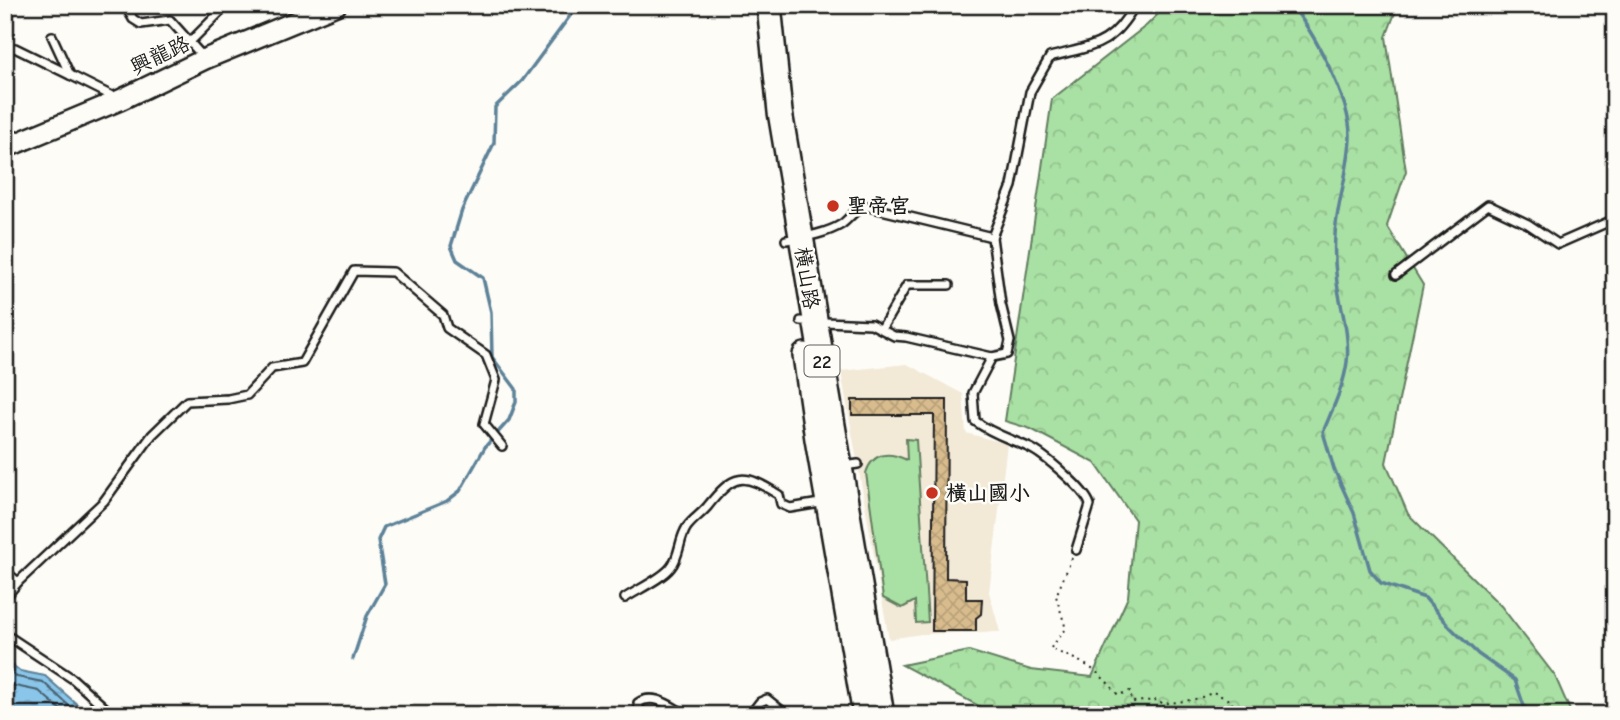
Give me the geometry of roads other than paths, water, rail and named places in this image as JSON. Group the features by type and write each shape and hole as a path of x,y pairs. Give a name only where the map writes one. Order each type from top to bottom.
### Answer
{"main road":[{"name":"橫山路","path":"755,5 766,113 840,466 882,715"},
{"name":"橫山路","path":"769,5 793,239"},
{"name":"橫山路","path":"840,466 828,501 865,715"}],"street":[{"name":"興龍路","path":"5,148 120,100 205,59 336,5"}],"lane":[{"path":"125,5 133,19 141,24 170,20 205,59"},
{"path":"191,41 227,5"},
{"path":"808,321 871,324 894,336 992,357 1007,354 1010,341 1001,304 992,237 1012,186 1030,92 1049,57 1104,43 1123,26 1135,5"},
{"path":"52,36 70,75"},
{"path":"15,48 120,100"},
{"path":"1396,275 1488,205 1558,244 1615,219"},
{"path":"793,239 841,225 859,207 865,206 992,237"},
{"path":"5,598 104,501 152,435 187,401 229,399 247,395 272,368 302,363 354,271 393,272 443,315 447,328 486,355 496,380 484,424 502,446"},
{"path":"882,328 907,285 949,285"},
{"path":"992,357 973,393 975,421 1006,439 1039,453 1089,499 1090,505 1076,550"},
{"path":"625,598 670,568 687,527 715,496 737,480 751,479 779,495 781,504 790,508 828,501"},
{"path":"5,571 19,582"},
{"path":"5,634 73,679 113,715"},
{"path":"641,715 638,703 645,698 654,698 687,715"},
{"path":"750,715 760,702 767,698 787,715"}],"water":[{"path":"5,659 20,671 45,676 89,715 5,715"}],"waterway":[{"path":"353,659 367,616 385,584 378,540 384,527 447,501 460,491 485,447 509,420 516,402 516,389 492,357 491,312 483,278 457,260 451,246 462,210 494,143 495,107 522,81 578,5"},
{"path":"1291,5 1329,67 1344,104 1350,135 1336,222 1335,247 1337,283 1348,352 1340,389 1323,432 1334,469 1354,513 1370,570 1381,583 1425,598 1478,654 1515,680 1527,715"}],"place":[{"name":"聖帝宮","path":"833,206"},
{"name":"橫山國小","path":"932,493"}]}
